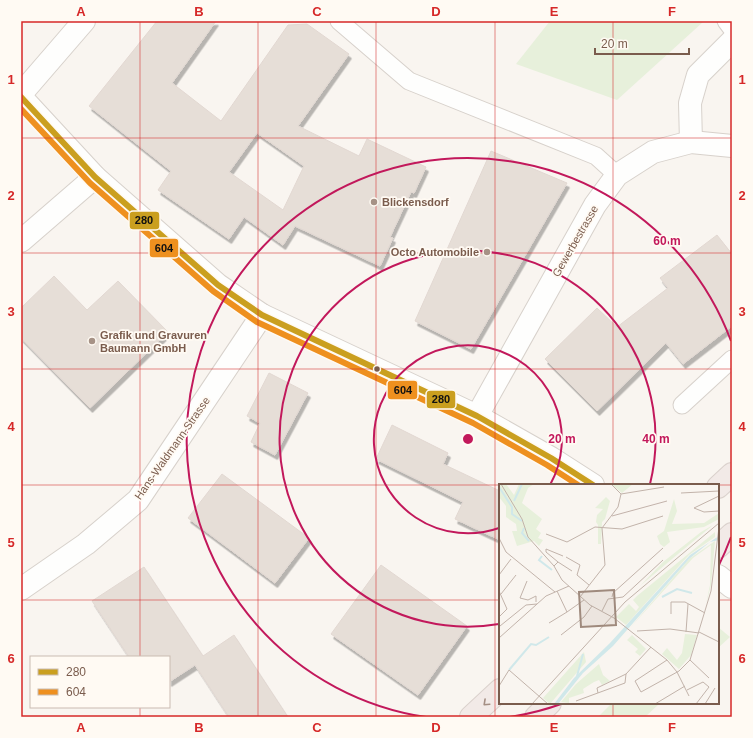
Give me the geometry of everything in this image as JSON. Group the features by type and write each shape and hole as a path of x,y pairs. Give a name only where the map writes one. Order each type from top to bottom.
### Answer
{"highway":[{"path":"719,486 732,474"},
{"path":"719,546 732,534"},
{"path":"471,717 499,691"},
{"path":"536,717 549,704"}],"street":[{"path":"21,94 84,21"},
{"path":"691,142 690,103 698,75 732,41"},
{"path":"21,97 95,177 218,285 262,315 477,416 591,484"},
{"name":"Gewerbestrasse","path":"477,416 595,205 617,175 653,152 691,142 732,146"},
{"path":"21,241 95,177"},
{"name":"Hans-Waldmann-Strasse","path":"21,589 86,544 138,500 262,315"}],"lane":[{"path":"339,21 409,81 596,156 617,175"},
{"path":"726,21 732,29"},
{"path":"682,405 732,360"}],"green space":[{"path":"550,21 703,22 617,100 516,64"},
{"path":"719,628 730,637 719,647"},
{"path":"611,704 659,704 645,717 598,717"}],"building":[{"path":"157,21 216,21 172,83 221,121 288,25 307,24 349,54 298,126 359,156 367,139 426,167 414,193 411,192 390,237 393,238 380,266 295,226 283,245 244,217 229,239 158,190 171,171 89,106","holes":["257,133 304,166 283,210 229,172"]},
{"name":"Octo Automobile","path":"491,151 567,183 471,349 415,321"},
{"path":"717,235 732,254 732,326 683,364 666,343 597,411 545,359 597,308 617,327 668,288 660,278"},
{"path":"54,276 87,310 118,281 168,332 90,408 21,338 21,308"},
{"path":"269,373 308,393 275,455 251,442 260,423 247,416"},
{"path":"392,425 448,453 443,464 499,491 499,540 455,519 463,502 376,459"},
{"path":"222,474 309,538 275,583 188,518"},
{"path":"381,565 467,626 418,695 331,634"},
{"path":"144,567 203,656 234,635 288,717 229,717 195,665 170,681 170,656 128,656 92,601"}],"transit line":[{"name":"280","path":"21,97 95,177 218,285 262,315 477,416 551,458 591,484"},
{"name":"604","path":"21,109 90,183 213,291 257,322 473,423 547,465 576,484"}],"place":[{"name":"Blickensdorf","path":"374,202"},
{"name":"Octo Automobile","path":"487,252"},
{"name":"Grafik und Gravuren Baumann GmbH","path":"92,341"}]}
